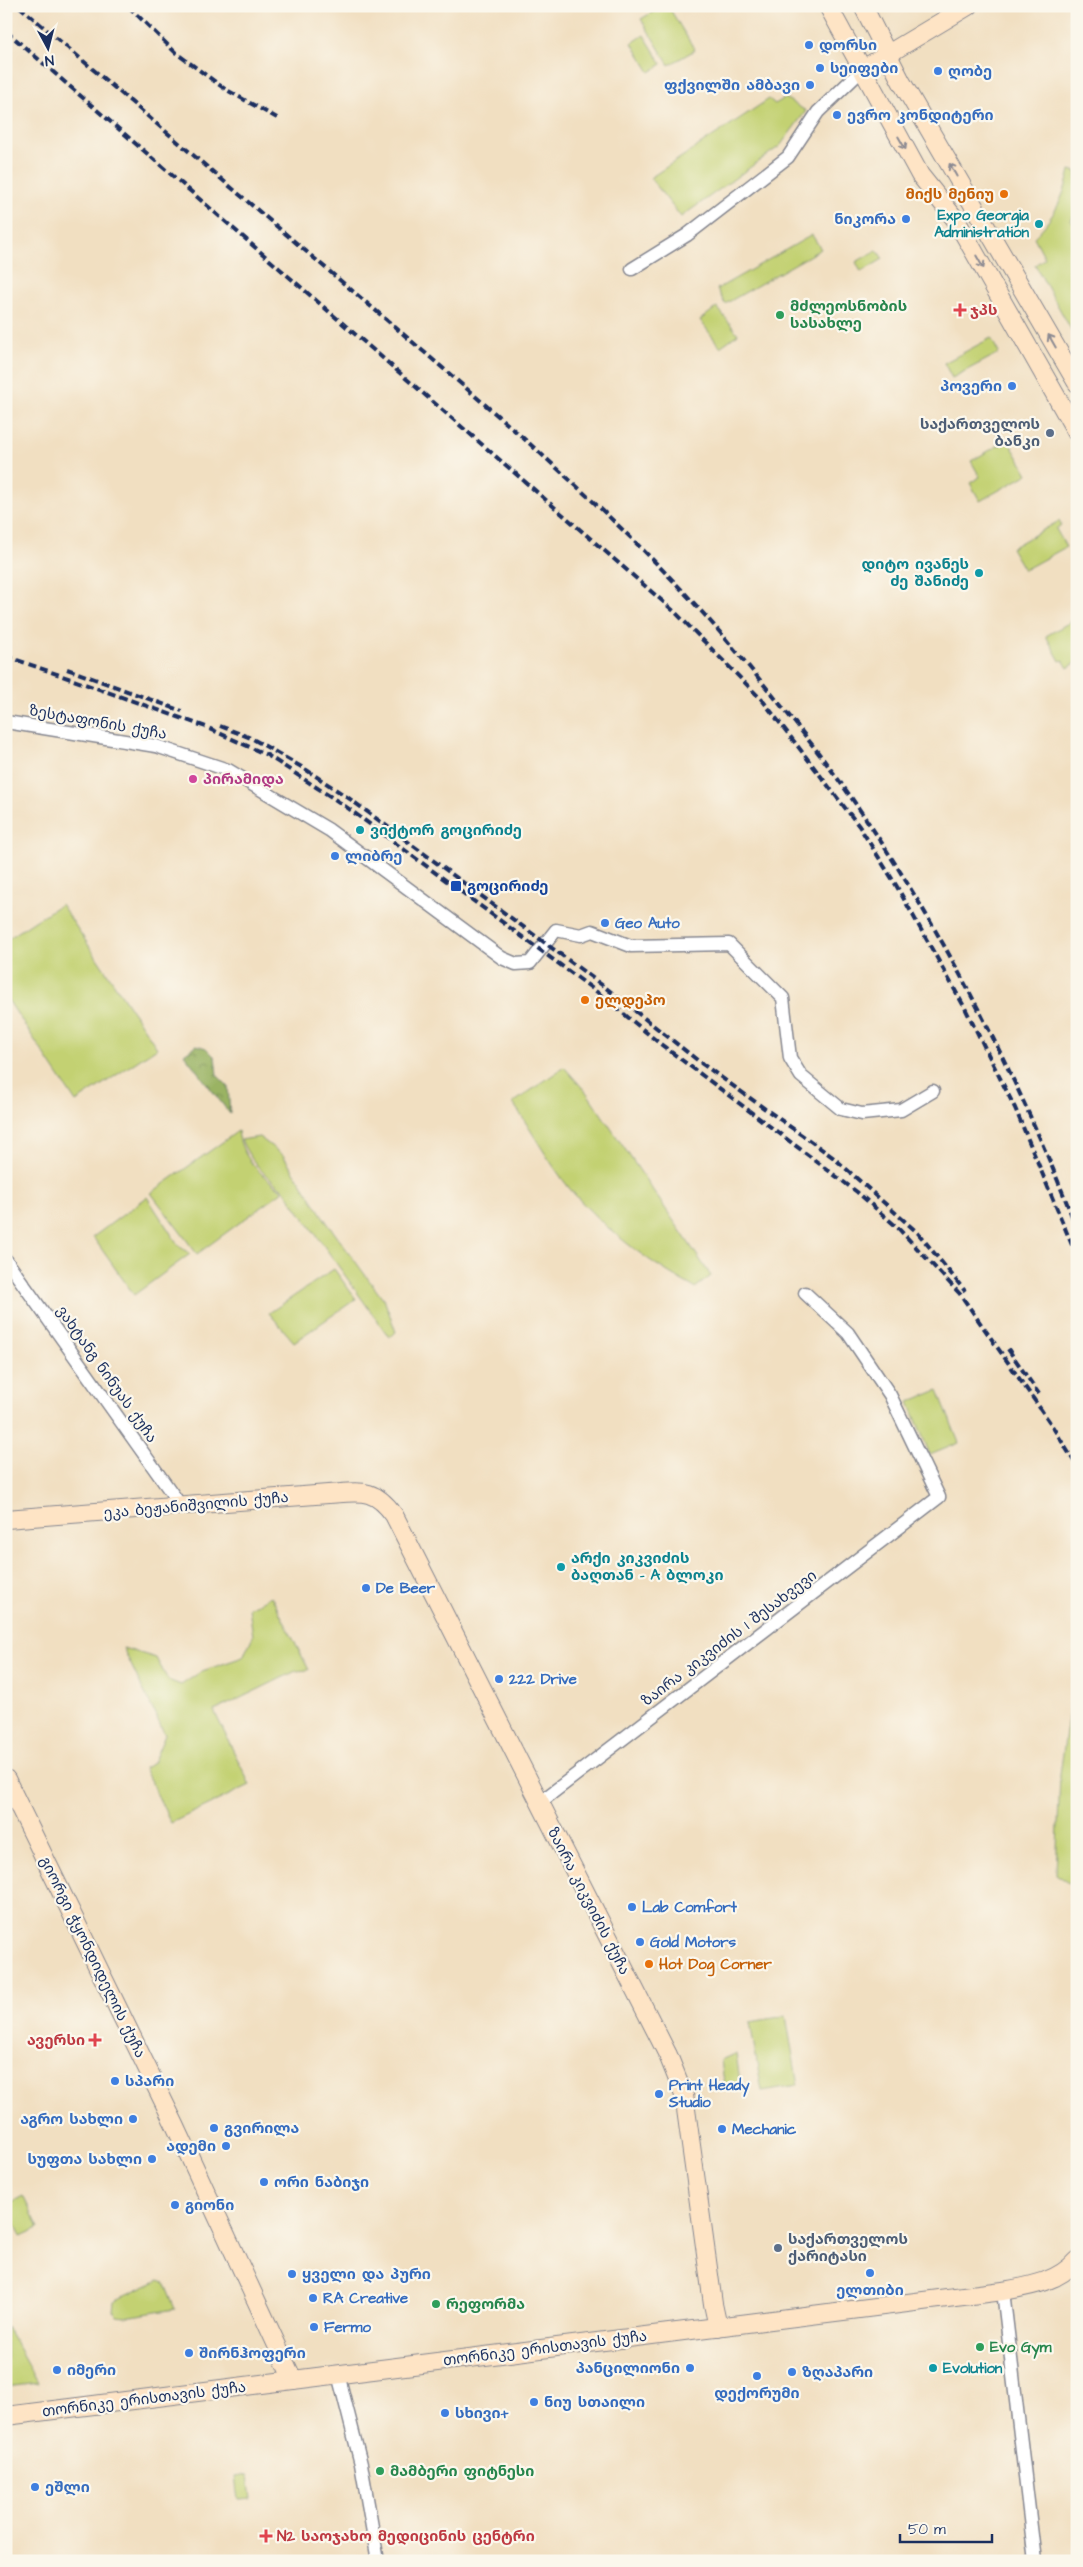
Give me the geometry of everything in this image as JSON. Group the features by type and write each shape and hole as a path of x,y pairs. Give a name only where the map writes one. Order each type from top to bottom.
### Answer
{"street":[{"path":"828,6 920,175 956,220 1077,433"},
{"path":"863,6 888,54 1077,383"},
{"path":"632,269 687,235 788,157 818,112 862,69 968,6"},
{"name":"ზესტაფონის ქუჩა","path":"6,722 156,746 228,770 329,830 502,958 516,964 530,962 556,930 581,934 592,931 631,946 729,944 783,998 790,1058 801,1076 841,1109 862,1114 902,1110 933,1091"},
{"name":"ვახტანგ ნინუას ქუჩა","path":"6,1260 181,1506"},
{"name":"ზაირა კიკვიძის I შესახვევი","path":"539,1804 939,1497 890,1395 848,1333 805,1293"},
{"name":"ეკა ბეჟანიშვილის ქუჩა","path":"6,1519 366,1492 384,1500"},
{"name":"ზაირა კიკვიძის ქუჩა","path":"384,1500 394,1515 446,1615 539,1804 668,2055 684,2095 713,2304 718,2327"},
{"name":"გიორგი ჭყონდიდელის ქუჩა","path":"6,1779 175,2125 293,2380"},
{"name":"თორნიკე ერისთავის ქუჩა","path":"6,2416 1003,2291 1034,2286 1056,2277 1077,2260"},
{"path":"1003,2291 1036,2561"},
{"path":"338,2374 361,2464 378,2561"}],"green space":[{"path":"663,6 668,6 695,50 669,65 641,19"},
{"path":"644,35 662,64 650,72 632,43"},
{"path":"785,98 806,111 780,146 681,217 650,178 769,99 775,104"},
{"path":"1070,170 1077,172 1077,209 1071,221 1077,225 1077,340 1035,265 1045,258 1034,237 1053,215 1065,189"},
{"path":"812,235 821,249 725,304 717,289"},
{"path":"877,250 883,259 861,272 856,262"},
{"path":"717,307 738,334 720,347 700,320"},
{"path":"991,338 999,353 952,378 944,363"},
{"path":"1008,440 1028,474 980,501 970,483 980,477 971,461"},
{"path":"1059,521 1061,525 1056,529 1066,547 1024,570 1011,548"},
{"path":"1077,618 1077,662 1068,668 1063,660 1060,661 1046,636"},
{"path":"61,904 157,1048 76,1102 6,997 6,940"},
{"path":"197,1045 206,1048 215,1057 217,1075 228,1086 230,1114 184,1054"},
{"path":"564,1067 587,1093 711,1276 695,1288 628,1244 583,1204 555,1169 513,1103"},
{"path":"238,1131 243,1150 254,1166 283,1191 197,1254 151,1193"},
{"path":"259,1137 283,1155 328,1224 385,1302 396,1332 389,1337 284,1190 259,1168 241,1140"},
{"path":"147,1197 179,1246 190,1254 134,1295 93,1237"},
{"path":"334,1269 356,1299 294,1342 269,1313"},
{"path":"938,1390 959,1443 930,1455 909,1402"},
{"path":"271,1596 309,1670 296,1671 214,1711 250,1785 171,1823 144,1768 153,1763 165,1735 123,1648 156,1658 168,1680 181,1685 202,1671 243,1657 253,1636 249,1608"},
{"path":"1077,1699 1077,1879 1069,1883 1056,1874 1060,1775 1070,1703"},
{"path":"786,2016 798,2085 762,2091 750,2022"},
{"path":"736,2053 741,2088 725,2090 721,2060"},
{"path":"23,2196 39,2228 21,2236 6,2205"},
{"path":"159,2280 164,2282 175,2309 125,2317 117,2316 113,2311 114,2301"},
{"path":"6,2326 38,2383 6,2387"},
{"path":"248,2475 251,2499 238,2500 235,2477"}],"railway":[{"path":"19,6 526,440 611,518 692,601 730,644 834,774 866,819 928,917 1009,1070 1056,1176 1077,1229"},
{"path":"128,6 176,53 225,89 277,118"},
{"path":"6,31 675,612 763,701 859,826 896,885 965,1008 1015,1108 1077,1257"},
{"path":"6,656 206,727 267,755 345,806 601,995 658,1042 857,1192 898,1228 960,1294 1049,1421 1077,1466"},
{"path":"67,669 182,711"},
{"path":"220,726 251,738 305,769 350,799 606,988 701,1063 834,1158 918,1233 965,1291"},
{"path":"1008,1349 1039,1394"}],"place":[{"name":"დორსი","path":"809,45"},
{"name":"სეიფები","path":"820,68"},
{"name":"ღობე","path":"938,71"},
{"name":"ფქვილში ამბავი","path":"810,85"},
{"name":"ევრო კონდიტერი","path":"837,115"},
{"name":"მიქს მენიუ","path":"1004,194"},
{"name":"ნიკორა","path":"906,219"},
{"name":"Expo Georgia Administration","path":"1039,224"},
{"name":"ჯპს","path":"960,310"},
{"name":"მძლეოსნობის სასახლე","path":"780,315"},
{"name":"პოვერი","path":"1012,386"},
{"name":"საქართველოს ბანკი","path":"1050,433"},
{"name":"დიტო ივანეს ძე შანიძე","path":"979,573"},
{"name":"პირამიდა","path":"193,779"},
{"name":"ვიქტორ გოცირიძე","path":"360,830"},
{"name":"ლიბრე","path":"335,856"},
{"name":"გოცირიძე","path":"456,886"},
{"name":"Geo Auto","path":"605,923"},
{"name":"ელდეპო","path":"585,1000"},
{"name":"არქი კიკვიძის ბაღთან - A ბლოკი","path":"561,1567"},
{"name":"De Beer","path":"366,1588"},
{"name":"222 Drive","path":"499,1679"},
{"name":"Lab Comfort","path":"632,1907"},
{"name":"Gold Motors","path":"640,1942"},
{"name":"Hot Dog Corner","path":"649,1964"},
{"name":"ავერსი","path":"95,2040"},
{"name":"სპარი","path":"115,2081"},
{"name":"Print Heady Studio","path":"659,2094"},
{"name":"აგრო სახლი","path":"133,2119"},
{"name":"გვირილა","path":"214,2128"},
{"name":"Mechanic","path":"722,2129"},
{"name":"ადემი","path":"226,2146"},
{"name":"სუფთა სახლი","path":"152,2159"},
{"name":"ორი ნაბიჯი","path":"264,2182"},
{"name":"გიონი","path":"175,2205"},
{"name":"საქართველოს ქარიტასი","path":"778,2248"},
{"name":"ელთიბი","path":"870,2273"},
{"name":"ყველი და პური","path":"292,2274"},
{"name":"RA Creative","path":"313,2298"},
{"name":"რეფორმა","path":"436,2304"},
{"name":"Fermo","path":"314,2327"},
{"name":"Evo Gym","path":"980,2347"},
{"name":"შირნჰოფერი","path":"189,2353"},
{"name":"პანცილიონი","path":"690,2368"},
{"name":"Evolution","path":"933,2368"},
{"name":"იმერი","path":"57,2370"},
{"name":"ზღაპარი","path":"792,2372"},
{"name":"დექორუმი","path":"757,2376"},
{"name":"ნიუ სთაილი","path":"534,2402"},
{"name":"სხივი+","path":"445,2413"},
{"name":"მამბერი ფიტნესი","path":"380,2471"},
{"name":"ეშლი","path":"35,2487"},
{"name":"N2 საოჯახო მედიცინის ცენტრი","path":"266,2536"}]}
